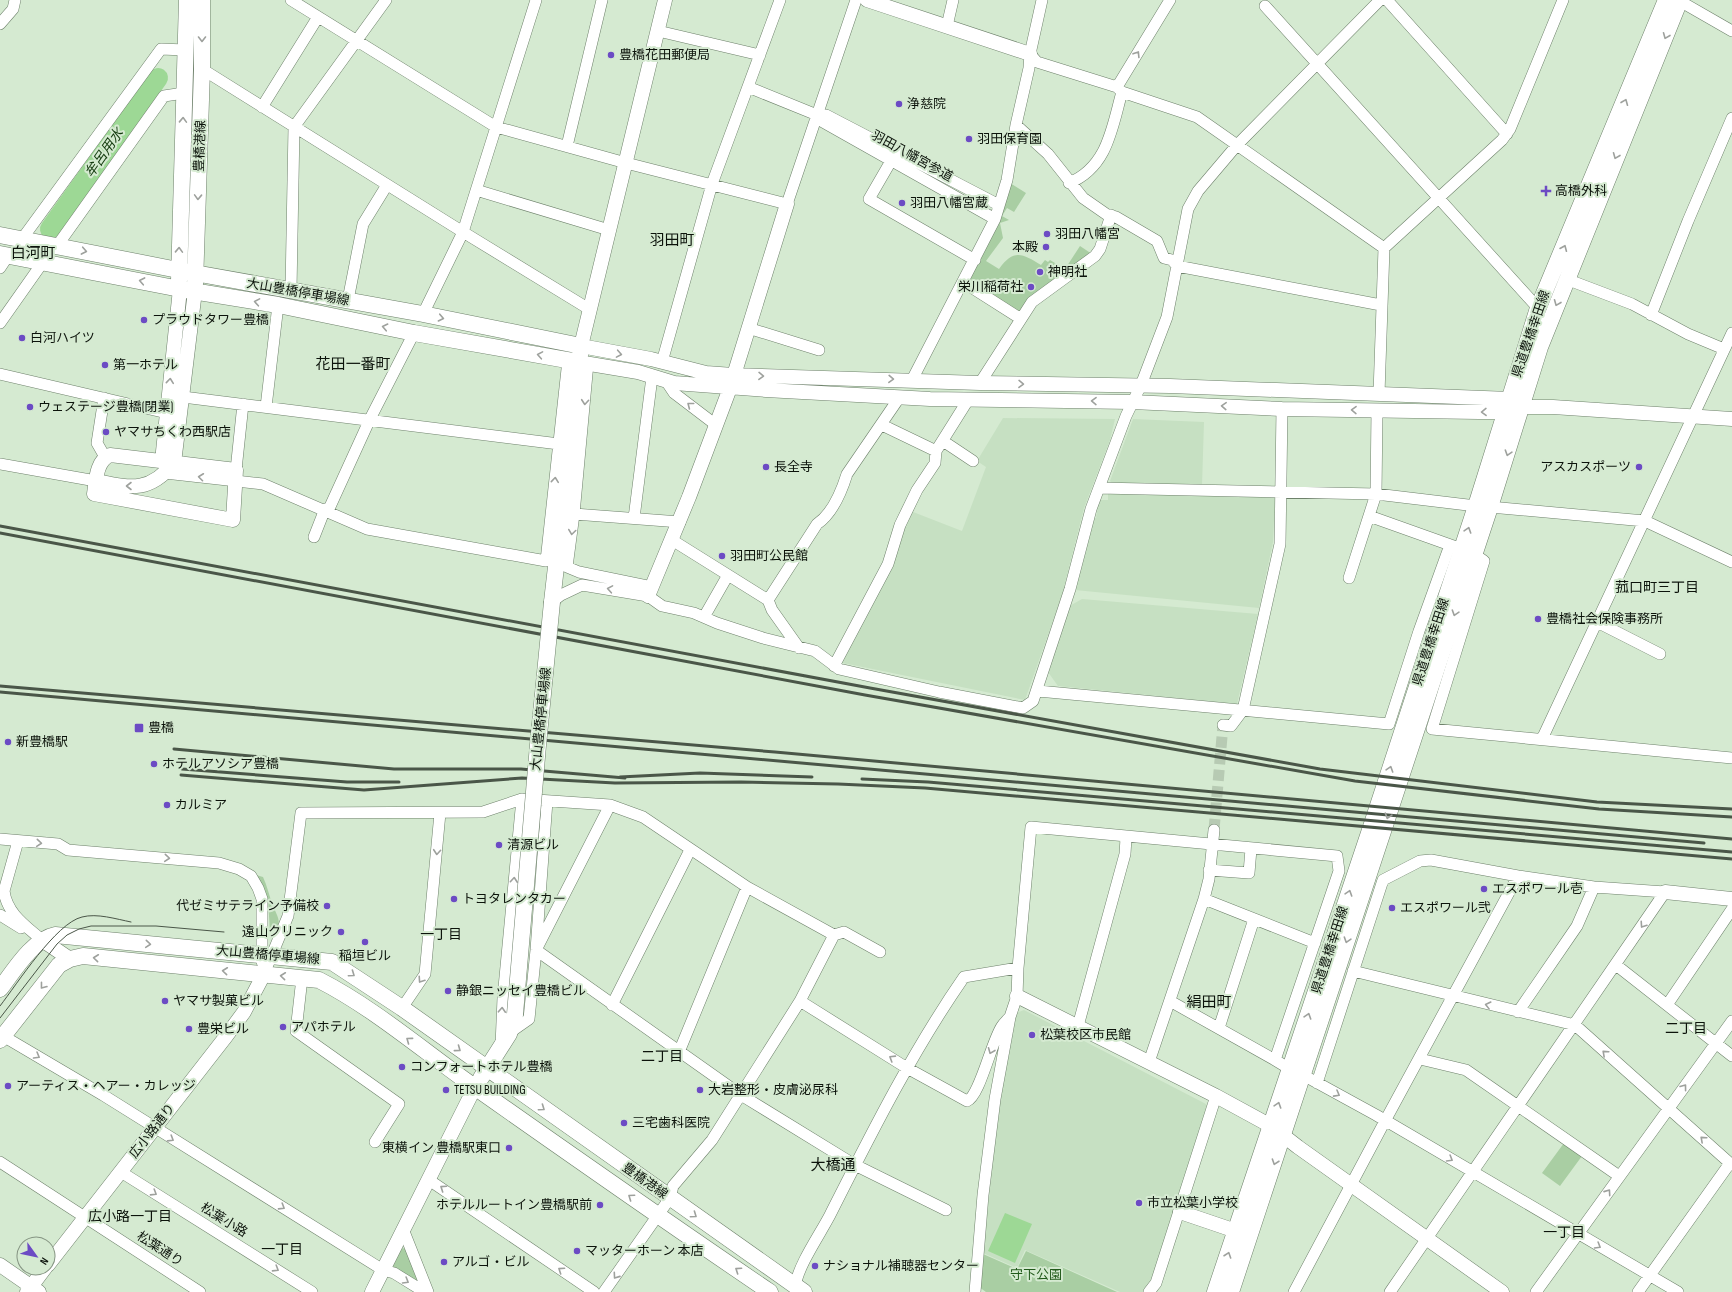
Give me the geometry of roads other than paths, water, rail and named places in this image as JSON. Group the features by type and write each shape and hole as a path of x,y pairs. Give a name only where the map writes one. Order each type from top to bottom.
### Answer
{"main road":[{"name":"豊橋港線","path":"187,0 178,270 187,290"},
{"name":"豊橋港線","path":"187,290 196,274 202,69 202,0"},
{"name":"県道豊橋幸田線","path":"1513,406 1540,347 1676,0"},
{"name":"県道豊橋幸田線","path":"1231,1292 1277,1131 1462,549 1483,506 1513,406 1538,308 1676,0"},
{"name":"大山豊橋停車場線","path":"0,235 196,274 423,314 579,358"},
{"name":"大山豊橋停車場線","path":"5,258 38,261 187,290 278,305 414,333 579,358"},
{"name":"大山豊橋停車場線","path":"70,959 82,956 319,980 332,987 397,1031 475,1087 500,1049 508,1034 515,1014 538,745 579,358"},
{"name":"大山豊橋停車場線","path":"42,940 55,935 332,962 402,1008 487,1069"},
{"path":"0,989 26,955 42,940"},
{"path":"2,1038 59,965 70,959"},
{"name":"豊橋港線","path":"487,1069 797,1290"},
{"name":"豊橋港線","path":"475,1087 658,1216 770,1292"},
{"name":"県道豊橋幸田線","path":"1215,1292 1236,1231 1277,1131"}],"street":[{"path":"0,24 13,9 16,0"},
{"path":"291,0 496,127 626,163 787,204"},
{"path":"291,290 294,128 386,0"},
{"path":"423,314 463,232 536,0"},
{"path":"567,146 602,0"},
{"path":"243,404 236,476 233,520 94,494 101,462 105,457 110,455 161,468 236,476 263,484 367,528 546,561 559,444 589,309 665,0"},
{"path":"662,362 712,184 780,0"},
{"path":"650,591 680,522 716,426 787,204 856,0"},
{"path":"867,0 1030,54 1036,62 1197,117 1384,248"},
{"path":"947,26 953,0"},
{"path":"912,380 995,219 1007,180 1016,125 1042,0"},
{"path":"1069,183 1076,180 1101,157 1109,142 1119,90 1170,0"},
{"path":"579,358 574,514 567,567 579,572 650,591 662,606 687,610 763,638 815,651 839,669 939,692 1023,708 1034,701 1038,692 1063,606 1070,589 1091,509 1132,402 1141,385 1167,317 1188,209 1198,191 1237,145 1380,0"},
{"path":"1387,0 1507,134"},
{"path":"1379,394 1380,305 1384,248 1507,134 1564,0"},
{"path":"1676,0 1732,31"},
{"path":"1265,6 1538,308"},
{"path":"262,107 318,17"},
{"path":"658,31 760,56"},
{"path":"23,240 161,49 185,50"},
{"path":"202,69 294,128 589,309"},
{"path":"748,87 817,115 826,115 999,205"},
{"path":"52,245 164,96 184,93"},
{"name":"羽田八幡宮参道","path":"817,115 823,122 995,219"},
{"path":"1651,315 1688,221 1732,118"},
{"path":"1016,125 1048,154 1069,183 1083,198 1157,241 1164,258 1172,260 1177,266 1380,305"},
{"path":"891,161 869,199 974,260"},
{"path":"348,300 363,224 387,185"},
{"path":"476,190 609,230"},
{"path":"980,383 1032,302 1095,256 1100,249 1111,215"},
{"path":"0,323 38,261"},
{"path":"1566,279 1632,304 1688,334 1724,349"},
{"path":"963,282 1021,319"},
{"path":"0,464 130,488 161,468 183,397 187,290"},
{"path":"161,468 167,413 187,290"},
{"path":"266,407 278,305"},
{"path":"748,328 819,350"},
{"path":"1542,739 1732,332"},
{"path":"314,537 370,419 414,333"},
{"path":"579,358 662,362 706,373 731,382 900,398 1132,402 1282,409 1378,411 1513,406 1553,407 1732,419"},
{"path":"579,358 638,372 659,379 731,382 912,380 980,383 1141,385 1379,394 1513,406"},
{"path":"0,374 167,413"},
{"path":"659,379 674,393 716,426"},
{"path":"634,518 659,379"},
{"path":"183,397 370,419 559,444"},
{"path":"104,398 97,443 105,457"},
{"path":"768,600 817,524 824,519 844,485 847,474 900,398"},
{"path":"834,666 888,564 900,525 917,490 935,463 936,452 968,400"},
{"path":"1223,725 1231,726 1243,710 1280,544 1282,409"},
{"path":"1349,578 1376,494 1378,411"},
{"path":"882,425 936,452"},
{"path":"943,441 974,461"},
{"path":"1099,488 1376,494 1483,506 1645,521 1732,562"},
{"path":"574,514 680,522"},
{"path":"1369,516 1462,549 1484,561 1432,729 1731,756"},
{"path":"672,540 768,600 772,610 799,648"},
{"path":"1038,692 1388,724 1419,631 1462,549"},
{"path":"704,617 728,575"},
{"path":"552,602 561,595 582,585 650,591"},
{"path":"1597,622 1660,654"},
{"path":"500,1049 503,998 522,799"},
{"path":"266,955 288,916 301,813 440,814 483,812 522,799 610,805 643,817 747,887 834,935 844,932 880,952"},
{"path":"508,1034 529,1019 536,950 547,801"},
{"path":"536,950 610,805"},
{"path":"402,1008 425,974 440,814"},
{"path":"977,1291 983,1196 995,1099 1010,1017 1017,996 1018,968 1032,827 1126,838 1337,856 1339,871 1275,1060"},
{"path":"1149,1062 1204,899 1214,830"},
{"path":"1078,1026 1125,854 1126,838"},
{"path":"0,839 58,844 68,850 219,863 239,869 251,876 262,899 263,932 266,955 264,974"},
{"path":"18,841 4,891 5,899 8,907 18,920 42,940"},
{"path":"1209,870 1249,873 1252,849"},
{"path":"612,1005 690,850"},
{"path":"1317,1083 1383,880 1420,861 1431,860 1518,876 1594,887 1732,899"},
{"path":"1294,1292 1518,876"},
{"path":"679,1052 747,887"},
{"path":"1518,1012 1577,926 1594,887"},
{"path":"1390,1292 1665,892"},
{"path":"1204,899 1315,943"},
{"path":"1667,1004 1732,910"},
{"path":"0,915 70,959"},
{"path":"1220,1028 1254,919"},
{"path":"604,1292 670,1198 673,1186 712,1140 741,1095 800,1001 834,935"},
{"path":"536,950 741,1095 855,1165 946,1210"},
{"path":"1616,965 1732,1056"},
{"path":"797,1290 797,1274 816,1242 855,1165 907,1068 964,977 1018,968"},
{"path":"1353,971 1574,1025 1731,1164 1638,1292"},
{"name":"広小路通り","path":"56,1255 244,1012 264,974"},
{"path":"302,978 296,1031 399,1104 375,1142"},
{"path":"1017,996 1216,1096 1277,1131 1502,1292"},
{"path":"800,1001 907,1068 961,1100 967,1101 970,1100 976,1091 984,1066 1002,1026 1010,1017"},
{"path":"1170,1001 1385,1121 1678,1292"},
{"path":"1536,1292 1732,1021"},
{"path":"2,1038 103,1095 383,1270 394,1273 423,1291 428,1291 403,1229"},
{"path":"1420,1059 1466,1070 1517,1107 1619,1176"},
{"path":"372,1292 475,1087"},
{"path":"1149,1292 1156,1283 1216,1096"},
{"name":"松葉通り","path":"0,1162 200,1292"},
{"name":"松葉小路","path":"121,1172 312,1292"},
{"path":"429,1180 594,1292"},
{"path":"1180,1212 1236,1231"},
{"path":"0,1265 32,1290 40,1276"}],"waterway":[{"name":"牟呂用水","path":"50,229 158,78"}],"tunnel":[{"path":"1214,830 1223,725"}],"tram line":[{"path":"0,1006 49,942 72,922 88,916 106,917 131,922"},
{"path":"0,1018 57,944 67,935 79,929 91,926 156,926 224,932"}],"railway":[{"path":"0,526 870,688 1320,769 1597,802 1732,809"},
{"path":"0,533 865,695 1355,781 1599,809 1732,817"},
{"path":"0,686 775,752 1732,839"},
{"path":"0,692 1704,843"},
{"path":"174,749 394,769 521,769 625,778"},
{"path":"182,769 347,782 399,782"},
{"path":"620,777 700,773 812,777"},
{"path":"181,775 364,790 522,778 615,783 741,782 925,788 1732,859"},
{"path":"862,779 928,782 1732,852"}],"place":[{"name":"豊橋花田郵便局","path":"611,55"},
{"name":"浄慈院","path":"899,104"},
{"name":"羽田保育園","path":"969,139"},
{"name":"高橋外科","path":"1546,191"},
{"name":"羽田八幡宮蔵","path":"902,203"},
{"name":"羽田八幡宮","path":"1047,234"},
{"name":"本殿","path":"1046,247"},
{"name":"神明社","path":"1040,272"},
{"name":"栄川稲荷社","path":"1031,287"},
{"name":"プラウドタワー豊橋","path":"144,320"},
{"name":"白河ハイツ","path":"22,338"},
{"name":"第一ホテル","path":"105,365"},
{"name":"ウェステージ豊橋(閉業)","path":"30,407"},
{"name":"ヤマサちくわ西駅店","path":"106,432"},
{"name":"長全寺","path":"766,467"},
{"name":"アスカスポーツ","path":"1639,467"},
{"name":"羽田町公民館","path":"722,556"},
{"name":"豊橋社会保険事務所","path":"1538,619"},
{"name":"豊橋","path":"139,728"},
{"name":"新豊橋駅","path":"8,742"},
{"name":"ホテルアソシア豊橋","path":"154,764"},
{"name":"カルミア","path":"167,805"},
{"name":"清源ビル","path":"499,845"},
{"name":"エスポワール壱","path":"1484,889"},
{"name":"トヨタレンタカー","path":"454,899"},
{"name":"代ゼミサテライン予備校","path":"327,906"},
{"name":"エスポワール弐","path":"1392,908"},
{"name":"遠山クリニック","path":"341,932"},
{"name":"稲垣ビル","path":"365,942"},
{"name":"静銀ニッセイ豊橋ビル","path":"448,991"},
{"name":"ヤマサ製菓ビル","path":"165,1001"},
{"name":"アパホテル","path":"283,1027"},
{"name":"豊栄ビル","path":"189,1029"},
{"name":"松葉校区市民館","path":"1032,1035"},
{"name":"コンフォートホテル豊橋","path":"402,1067"},
{"name":"アーティス・ヘアー・カレッジ","path":"8,1086"},
{"name":"TETSU BUILDING","path":"446,1090"},
{"name":"大岩整形・皮膚泌尿科","path":"700,1090"},
{"name":"三宅歯科医院","path":"624,1123"},
{"name":"東横イン 豊橋駅東口","path":"509,1148"},
{"name":"市立松葉小学校","path":"1139,1203"},
{"name":"ホテルルートイン豊橋駅前","path":"600,1205"},
{"name":"マッターホーン 本店","path":"577,1251"},
{"name":"アルゴ・ビル","path":"444,1262"},
{"name":"ナショナル補聴器センター","path":"815,1266"}],"district":[{"name":"羽田町","path":"672,240"},
{"name":"白河町","path":"33,253"},
{"name":"花田一番町","path":"353,364"},
{"name":"菰口町三丁目","path":"1657,587"},
{"name":"一丁目","path":"441,934"},
{"name":"絹田町","path":"1209,1002"},
{"name":"二丁目","path":"1686,1028"},
{"name":"二丁目","path":"662,1056"},
{"name":"大橋通","path":"833,1165"},
{"name":"広小路一丁目","path":"130,1216"},
{"name":"一丁目","path":"1564,1232"},
{"name":"一丁目","path":"282,1249"}],"park label":[{"name":"守下公園","path":"1036,1275"}]}
